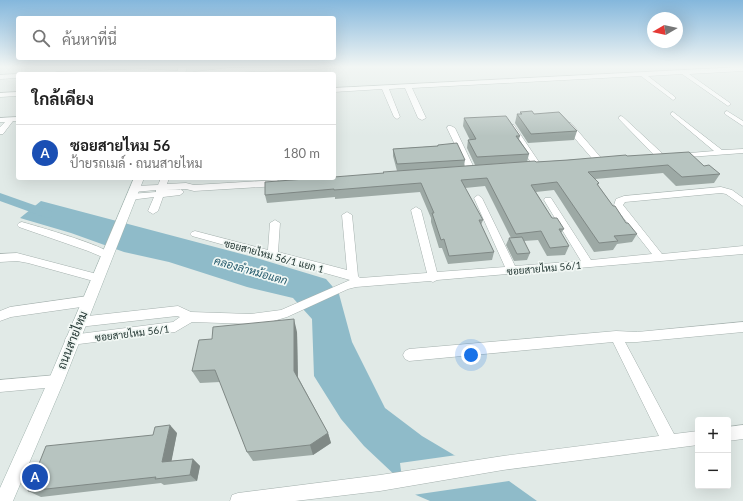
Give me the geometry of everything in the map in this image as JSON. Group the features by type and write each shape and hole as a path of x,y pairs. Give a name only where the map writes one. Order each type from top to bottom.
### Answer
{"main road":[{"name":"ถนนสายไหม","path":"4,501 56,380 71,340 138,180"}],"street":[{"path":"336,90 350,89"},
{"path":"386,89 397,117"},
{"path":"409,89 422,118"},
{"path":"662,89 673,98"},
{"path":"707,89 728,104"},
{"path":"0,95 16,94"},
{"path":"727,113 743,124"},
{"path":"673,114 721,153"},
{"path":"621,118 661,157"},
{"path":"0,120 15,119"},
{"path":"0,132 15,119"},
{"path":"565,121 599,161"},
{"path":"509,124 537,165"},
{"path":"451,128 471,170"},
{"path":"646,158 743,151"},
{"path":"153,211 164,180"},
{"path":"132,193 160,191 184,192 194,188 286,182"},
{"path":"660,258 623,212 618,205 618,201 624,199 721,190 728,192 743,203"},
{"path":"478,198 512,271"},
{"path":"548,200 588,264"},
{"path":"416,210 433,278"},
{"path":"348,215 352,282"},
{"path":"273,256 275,223"},
{"path":"22,226 108,253"},
{"name":"ซอยสายไหม 56/1 แยก 1","path":"195,234 273,256 352,282"},
{"name":"ซอยสายไหม 56/1","path":"79,322 178,311 190,317 251,319 270,317 283,314 352,282 433,278 743,250"},
{"path":"0,258 17,257 28,259 97,278"},
{"path":"0,316 10,312 88,301"},
{"name":"ซอยสายไหม 56/1","path":"71,340 175,328 190,317"},
{"path":"409,355 616,336 636,337 743,327"},
{"path":"616,336 670,442"},
{"path":"0,386 56,380"},
{"path":"731,434 743,432"},
{"path":"238,501 402,479 504,463 695,438"}],"water":[{"path":"41,201 253,257 326,279 339,294 352,342 385,408 422,436 454,455 509,481 537,501 430,501 416,495 364,446 341,419 314,376 312,319 293,298 247,287 169,262 124,252 71,233 20,218"}],"pier":[{"path":"457,455 509,479 509,481 413,495 403,486 400,463"}],"building":[{"path":"532,111 534,114 559,112 577,131 531,134 517,114 522,114 520,112"},
{"path":"506,116 520,136 516,136 529,154 477,157 468,140 476,139 464,118"},
{"path":"457,143 465,160 397,164 393,149 438,146"},
{"path":"689,152 704,166 709,165 720,174 682,177 668,165 588,172 599,183 597,184 613,206 615,206 626,223 628,223 637,234 614,236 618,241 599,243 557,182 531,185 552,218 557,218 564,229 559,229 569,246 550,248 541,231 516,234 487,178 461,180 483,220 479,220 494,252 449,256 444,239 441,240 432,213 434,213 421,183 265,195 265,182 292,180 336,180 336,177 384,173 383,172"},
{"path":"522,237 530,253 517,254 509,238"},
{"path":"294,319 294,371 328,433 310,445 247,452 215,370 192,371 199,340 212,339 213,327"},
{"path":"170,425 162,462 193,459 190,475 155,479 156,477 28,491 46,446 153,435 155,427"}],"waterway":[{"name":"คลองลำหม้อแตก","path":"0,197 47,214"}],"place":[{"name":"ซอยสายไหม 56","path":"35,477"}]}
